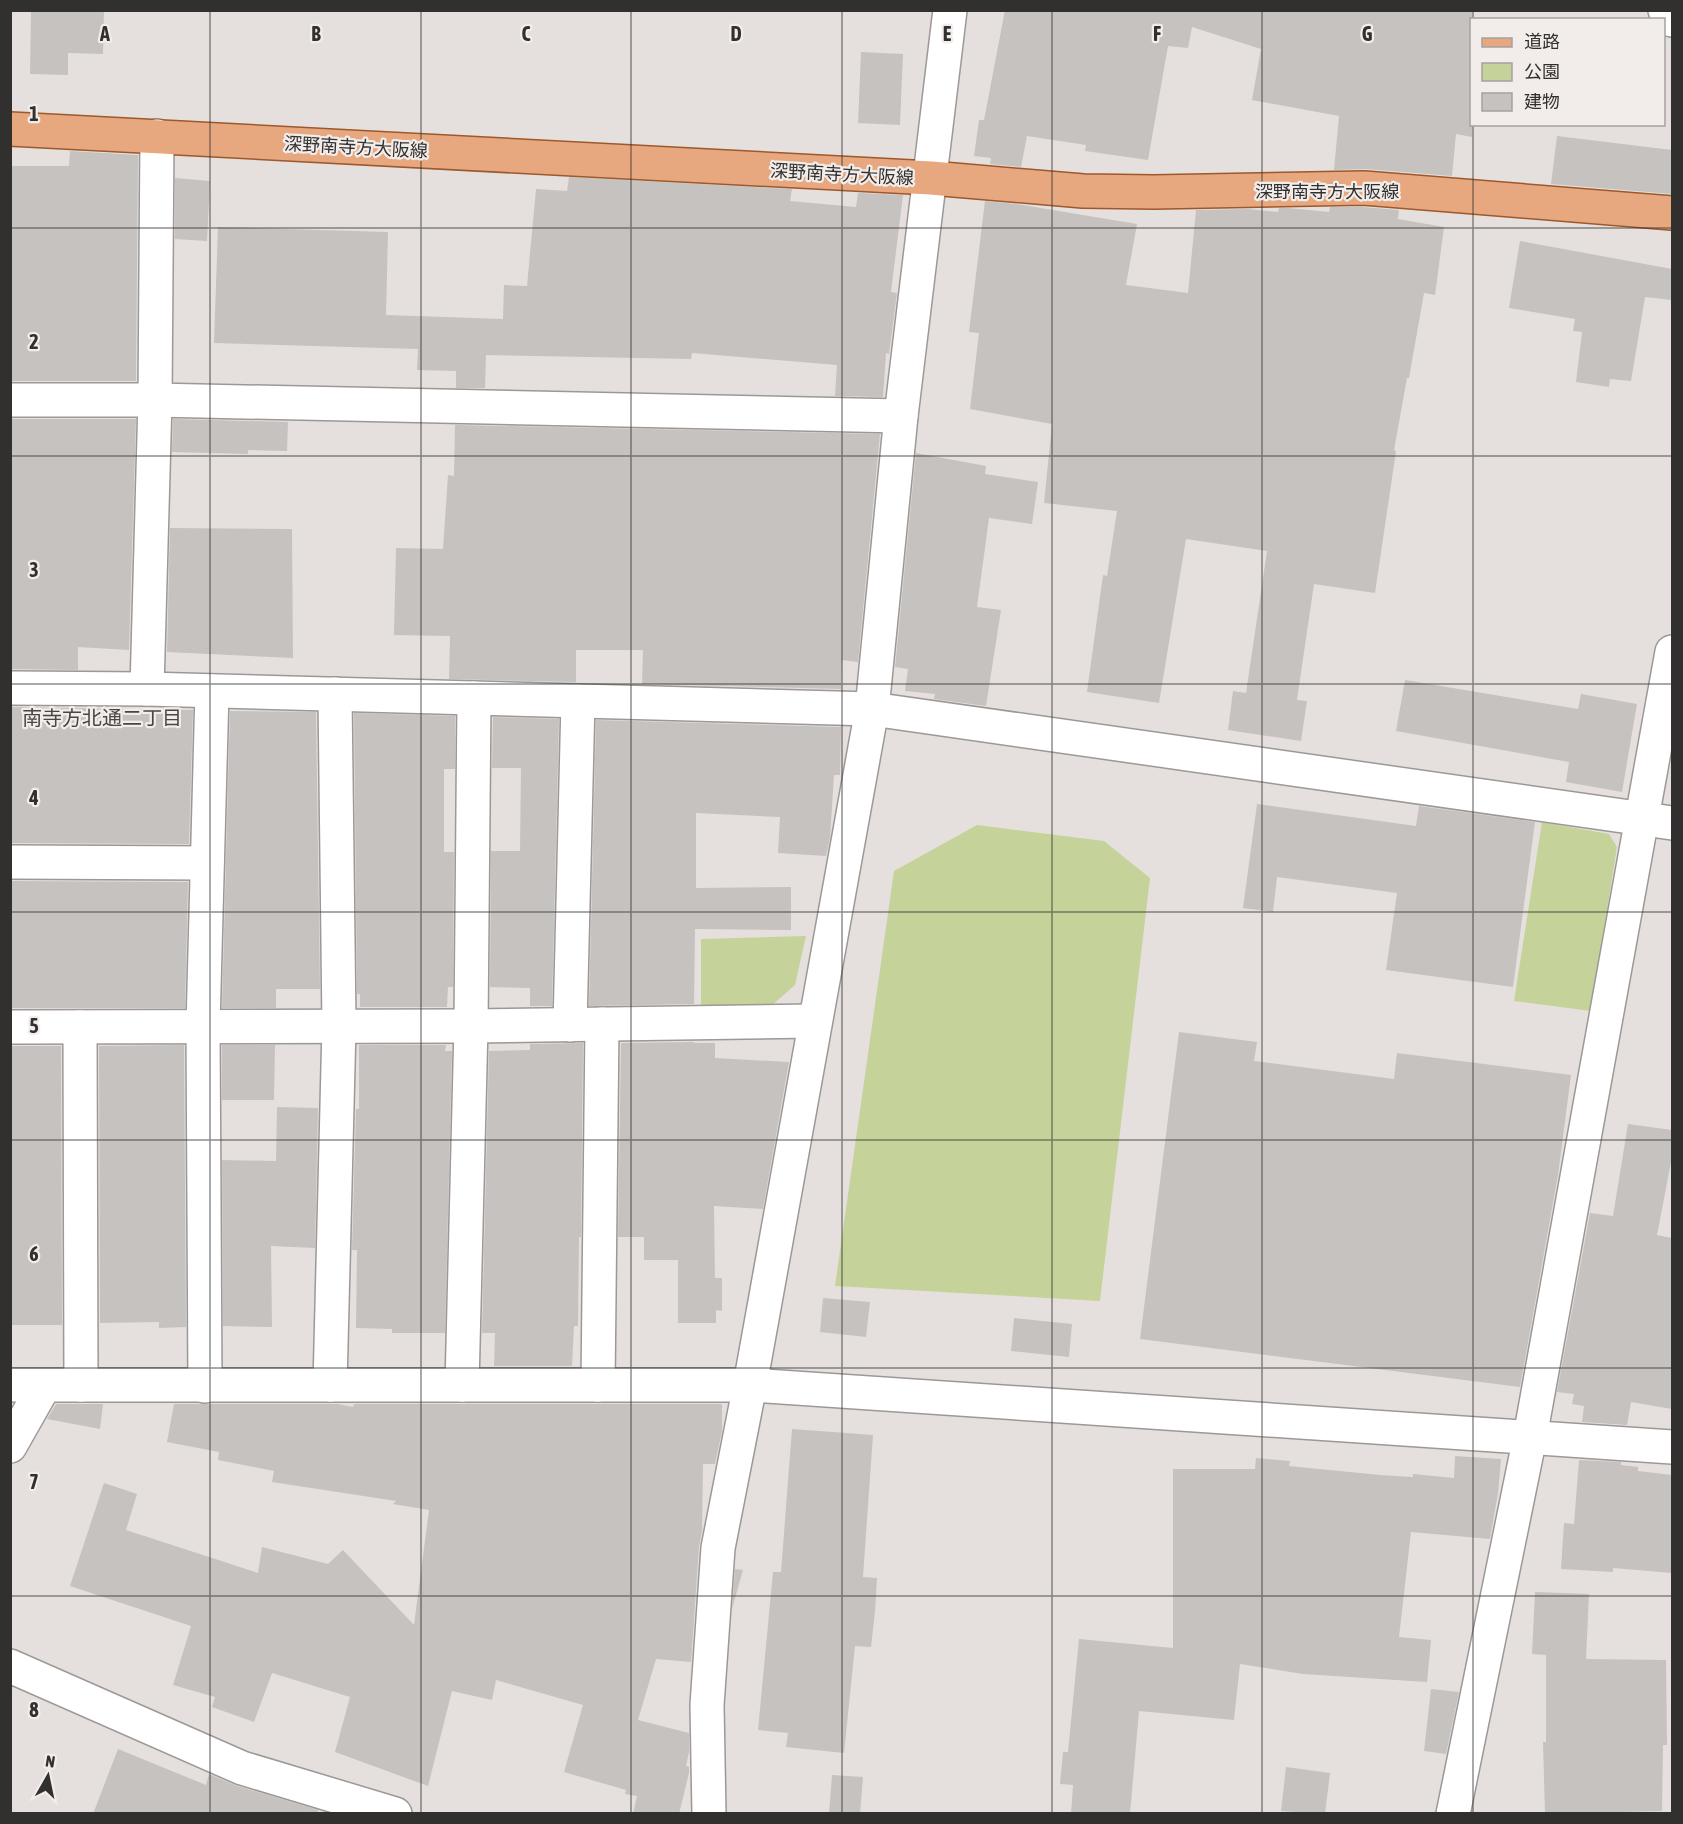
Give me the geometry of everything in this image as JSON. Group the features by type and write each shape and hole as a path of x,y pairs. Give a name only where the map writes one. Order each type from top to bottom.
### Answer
{"main road":[{"name":"深野南寺方大阪線","path":"10,129 932,178 1083,191 1364,188 1672,213"}],"street":[{"path":"710,1814 707,1705 718,1548 750,1385 872,709 901,416 932,178 950,10"},
{"path":"1665,10 1672,20"},
{"path":"147,689 155,400 157,136"},
{"path":"10,400 155,400 901,416"},
{"path":"1453,1814 1658,821 1672,652"},
{"path":"10,688 147,689 872,709 1658,821"},
{"path":"205,1386 203,1026 212,691"},
{"path":"330,1385 339,1026 335,694"},
{"path":"462,1385 471,1026 474,698"},
{"path":"578,701 598,1385"},
{"path":"10,862 207,863"},
{"path":"10,1027 471,1026 815,1021"},
{"path":"80,1027 81,1385"},
{"path":"10,1385 750,1385 1672,1447"},
{"path":"10,1446 44,1386"},
{"path":"10,1666 242,1768 394,1814"}],"green space":[{"path":"1542,822 1609,834 1617,847 1591,1011 1514,1001"},
{"path":"977,825 1104,841 1150,878 1100,1301 835,1286 894,871"},
{"path":"806,936 795,985 770,1007 701,1007 701,939"}],"building":[{"path":"31,10 104,10 103,54 68,53 68,75 30,74"},
{"path":"1005,10 1472,10 1472,18 1470,18 1470,126 1472,126 1472,137 1456,134 1452,176 1366,169 1334,170 1339,116 1252,100 1261,49 1192,27 1188,48 1168,46 1148,160 1085,151 1086,145 1027,136 1021,167 990,164 991,158 974,156 979,120 984,120"},
{"path":"861,52 903,54 900,125 858,123"},
{"path":"1557,136 1672,150 1672,194 1551,184"},
{"path":"70,151 138,155 136,381 10,381 10,166 69,166"},
{"path":"569,177 792,189 790,201 856,207 858,193 903,195 891,292 897,293 889,354 886,353 883,397 835,396 837,365 692,353 691,359 486,355 485,388 456,388 456,371 417,370 418,349 214,343 218,227 388,232 386,315 503,319 504,285 527,286 536,189 567,191"},
{"path":"175,178 210,181 207,241 175,239"},
{"path":"985,201 1017,204 1137,224 1126,285 1188,293 1196,210 1248,209 1278,212 1279,208 1288,208 1329,212 1330,207 1363,207 1399,210 1398,219 1444,227 1435,295 1424,293 1409,378 1407,378 1394,450 1396,451 1375,593 1314,584 1297,700 1307,701 1301,741 1228,730 1233,691 1246,693 1267,551 1186,539 1159,703 1087,692 1103,575 1107,576 1117,511 1044,503 1052,424 970,409 979,333 969,332"},
{"path":"1520,241 1672,269 1672,300 1645,297 1631,381 1610,379 1609,387 1576,382 1582,332 1573,331 1575,319 1509,308"},
{"path":"10,419 136,419 129,650 78,647 78,670 10,669"},
{"path":"173,419 288,422 287,451 248,450 248,454 172,452"},
{"path":"455,425 880,434 858,662 842,660 841,689 642,684 643,650 576,650 576,682 449,679 450,636 394,635 396,548 443,549 448,475 454,476"},
{"path":"916,453 986,466 985,474 1038,482 1032,524 989,518 977,607 1001,610 986,706 934,699 935,694 905,691 908,669 895,667"},
{"path":"170,528 292,529 293,658 167,652"},
{"path":"1405,680 1578,709 1581,694 1637,704 1622,792 1566,782 1569,762 1396,731"},
{"path":"10,707 193,710 189,844 10,843"},
{"path":"230,711 316,712 320,989 276,989 276,1008 222,1008"},
{"path":"354,713 455,716 455,769 444,769 444,852 454,852 453,987 448,987 447,1007 360,1007 360,994 357,994"},
{"path":"493,717 559,719 552,1006 530,1006 530,988 490,987 491,851 520,851 521,768 492,768"},
{"path":"596,720 841,727 840,775 834,775 830,838 826,856 778,853 780,817 696,813 696,888 791,887 791,930 695,929 694,1004 589,1006"},
{"path":"1257,804 1416,826 1419,806 1535,822 1513,987 1386,970 1397,893 1277,877 1273,912 1243,908"},
{"path":"10,881 188,882 185,1008 10,1008"},
{"path":"1179,1032 1257,1042 1254,1061 1394,1079 1397,1053 1571,1075 1558,1175 1520,1387 1140,1339"},
{"path":"583,1043 578,1326 574,1326 572,1366 494,1366 495,1333 482,1333 489,1051 530,1050 530,1044"},
{"path":"621,1043 715,1043 715,1058 789,1062 763,1209 714,1206 715,1278 722,1278 722,1311 716,1310 716,1323 678,1323 678,1260 644,1260 644,1237 618,1237"},
{"path":"184,1045 186,1327 159,1328 159,1322 100,1323 99,1046"},
{"path":"222,1045 275,1045 274,1100 222,1100"},
{"path":"359,1045 446,1045 445,1051 452,1051 445,1333 392,1333 392,1329 356,1328 357,1250 352,1250 356,1109 359,1109"},
{"path":"10,1046 61,1046 62,1325 10,1325"},
{"path":"277,1107 318,1108 315,1248 271,1246 272,1327 223,1326 222,1160 276,1161"},
{"path":"1628,1124 1672,1130 1672,1157 1657,1235 1672,1238 1672,1409 1631,1402 1627,1425 1582,1422 1584,1406 1572,1404 1574,1394 1557,1392 1590,1213 1613,1216"},
{"path":"823,1298 870,1302 866,1337 820,1332"},
{"path":"1014,1318 1072,1324 1069,1357 1011,1351"},
{"path":"56,1404 103,1404 100,1429 47,1419"},
{"path":"174,1404 338,1404 353,1407 354,1404 722,1404 722,1431 715,1464 703,1464 702,1531 691,1662 656,1659 638,1720 689,1733 686,1766 689,1767 689,1773 679,1814 633,1814 637,1796 625,1794 626,1790 564,1772 583,1705 496,1680 492,1700 452,1691 428,1786 335,1752 350,1697 272,1673 254,1722 212,1707 215,1697 173,1685 191,1626 70,1586 104,1483 137,1494 126,1530 258,1573 262,1547 328,1564 343,1550 414,1625 429,1510 393,1504 396,1501 272,1482 274,1471 218,1460 219,1452 167,1442"},
{"path":"792,1429 873,1435 863,1577 877,1578 875,1612 871,1647 855,1646 844,1753 786,1747 788,1733 758,1730 773,1572 781,1572"},
{"path":"1455,1456 1501,1459 1498,1493 1490,1539 1411,1532 1399,1637 1431,1640 1427,1682 1303,1674 1240,1664 1234,1720 1139,1711 1130,1814 1071,1814 1073,1785 1060,1784 1063,1752 1068,1752 1079,1639 1173,1648 1173,1469 1255,1469 1256,1458 1290,1461 1289,1466 1380,1475 1413,1477 1413,1474 1454,1478"},
{"path":"1579,1460 1621,1462 1621,1465 1638,1467 1638,1471 1672,1475 1672,1573 1613,1568 1613,1572 1561,1569 1564,1523 1574,1524"},
{"path":"735,1569 743,1570 732,1609"},
{"path":"1535,1592 1589,1594 1586,1659 1666,1660 1667,1745 1663,1745 1662,1811 1545,1814 1543,1742 1546,1742 1546,1655 1532,1654"},
{"path":"1431,1689 1459,1692 1446,1754 1424,1751"},
{"path":"118,1749 206,1785 209,1774 237,1786 318,1810 318,1814 93,1814"},
{"path":"1286,1767 1330,1773 1325,1814 1281,1811"},
{"path":"832,1775 863,1777 860,1814 829,1814"}],"district":[{"name":"南寺方北通二丁目","path":"102,717"}]}
